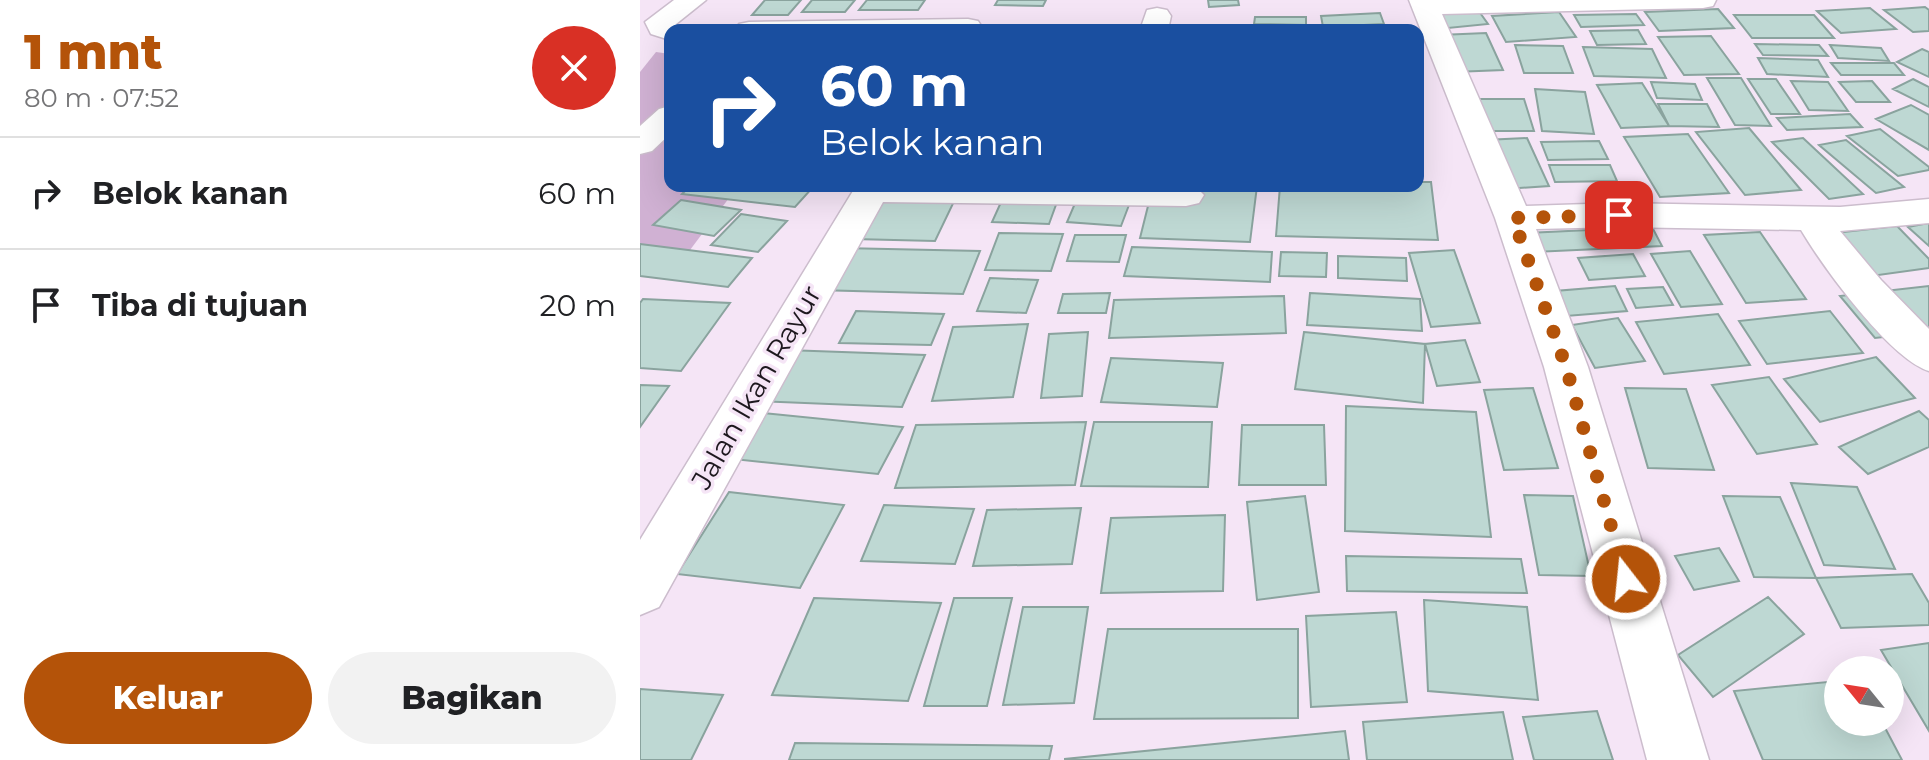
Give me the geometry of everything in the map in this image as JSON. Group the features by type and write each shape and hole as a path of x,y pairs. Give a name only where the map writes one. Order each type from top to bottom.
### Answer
{"street":[{"path":"664,29 659,22 693,0"},
{"path":"1678,760 1566,367 1513,218 1423,3 1703,0"},
{"path":"970,24 985,3"},
{"path":"640,144 664,107"},
{"name":"Jalan Ikan Rayur","path":"640,589 871,192"},
{"path":"1145,192 1186,195"},
{"path":"1513,218 1619,215 1813,219 1895,216 1929,211"},
{"path":"1813,219 1826,242 1868,293 1929,355"}],"shaded area":[{"path":"656,52 664,53 664,192 734,192 687,254 640,255 640,72"}],"building":[{"path":"765,0 801,0 788,15 752,15"},
{"path":"812,0 855,0 845,12 802,12"},
{"path":"867,0 925,0 918,10 859,10"},
{"path":"998,0 1046,0 1043,6 995,5"},
{"path":"1208,0 1238,0 1239,5 1209,7"},
{"path":"1925,7 1929,10 1929,31 1913,32 1884,10"},
{"path":"1870,8 1896,29 1841,33 1817,11"},
{"path":"1718,9 1734,28 1659,31 1645,12"},
{"path":"1478,10 1488,24 1448,28 1439,14"},
{"path":"1559,12 1576,37 1506,42 1492,16"},
{"path":"1380,13 1384,24 1322,24 1321,16"},
{"path":"1636,14 1644,25 1581,27 1574,15"},
{"path":"1734,15 1814,15 1834,38 1752,38"},
{"path":"1255,17 1306,17 1306,24 1254,24"},
{"path":"1638,30 1646,44 1597,45 1590,31"},
{"path":"1486,33 1503,70 1454,72 1440,35"},
{"path":"1711,36 1739,74 1684,75 1658,37"},
{"path":"1755,44 1819,45 1828,56 1763,55"},
{"path":"1515,45 1563,46 1573,73 1524,73"},
{"path":"1830,45 1881,48 1889,61 1838,58"},
{"path":"1583,47 1652,49 1666,78 1594,76"},
{"path":"1922,49 1929,52 1929,77 1897,62"},
{"path":"1758,58 1818,60 1828,77 1767,74"},
{"path":"1831,63 1894,63 1904,75 1841,75"},
{"path":"1707,78 1741,78 1771,126 1735,125"},
{"path":"1748,79 1776,79 1800,114 1771,114"},
{"path":"1913,79 1929,87 1929,107 1893,89"},
{"path":"1791,81 1828,82 1848,111 1809,110"},
{"path":"1872,81 1890,102 1856,102 1839,82"},
{"path":"1651,82 1695,84 1702,100 1657,98"},
{"path":"1642,83 1669,126 1621,128 1597,85"},
{"path":"1535,89 1585,92 1594,134 1542,131"},
{"path":"1468,99 1524,99 1534,131 1475,131"},
{"path":"1658,104 1707,104 1719,127 1669,126"},
{"path":"1911,105 1929,115 1929,150 1876,119"},
{"path":"1850,114 1862,127 1787,130 1777,118"},
{"path":"1749,128 1801,190 1745,195 1696,132"},
{"path":"1880,129 1929,170 1898,176 1847,136"},
{"path":"1688,134 1729,193 1660,197 1624,137"},
{"path":"1527,138 1549,186 1506,189 1485,140"},
{"path":"1803,138 1863,194 1829,199 1772,142"},
{"path":"1846,140 1904,187 1876,193 1819,145"},
{"path":"1599,141 1608,159 1548,160 1541,142"},
{"path":"1549,165 1610,165 1617,181 1555,182"},
{"path":"1424,182 1431,182 1438,240 1276,236 1280,192 1424,192"},
{"path":"684,192 809,192 795,207 682,194"},
{"path":"880,192 959,192 935,241 854,239"},
{"path":"1152,192 1256,192 1250,242 1140,238"},
{"path":"681,200 741,210 714,236 653,225"},
{"path":"1002,200 1057,202 1049,224 992,222"},
{"path":"1076,201 1129,205 1121,226 1067,222"},
{"path":"741,214 787,221 758,252 711,245"},
{"path":"1929,223 1929,246 1908,227"},
{"path":"1897,226 1929,259 1929,268 1864,277 1826,234"},
{"path":"1652,227 1662,246 1534,252 1527,233"},
{"path":"1760,232 1806,299 1746,303 1704,235"},
{"path":"999,233 1063,234 1051,271 985,270"},
{"path":"1075,235 1126,235 1119,262 1067,261"},
{"path":"640,244 752,258 728,287 640,276"},
{"path":"1132,247 1272,252 1270,282 1124,276"},
{"path":"841,248 980,251 963,294 817,290"},
{"path":"1454,250 1480,323 1431,327 1409,253"},
{"path":"1690,251 1722,304 1681,307 1651,254"},
{"path":"1281,252 1327,253 1326,277 1279,276"},
{"path":"1633,254 1645,276 1589,280 1578,258"},
{"path":"1338,256 1406,258 1407,281 1338,278"},
{"path":"990,278 1038,280 1026,313 977,311"},
{"path":"1615,286 1627,311 1566,316 1555,291"},
{"path":"1929,286 1929,332 1875,338 1840,296"},
{"path":"1663,287 1673,305 1636,308 1627,289"},
{"path":"1110,293 1106,313 1058,313 1063,294"},
{"path":"1310,293 1420,299 1422,331 1307,325"},
{"path":"1284,296 1286,333 1109,338 1114,300"},
{"path":"643,299 730,303 681,371 640,368 640,303"},
{"path":"856,311 944,314 931,345 839,343"},
{"path":"1830,311 1863,353 1767,364 1739,321"},
{"path":"1718,314 1750,365 1664,374 1636,322"},
{"path":"1618,318 1645,361 1595,368 1572,325"},
{"path":"1028,324 1013,397 932,401 953,327"},
{"path":"1088,332 1082,396 1041,398 1049,334"},
{"path":"1304,332 1425,344 1423,403 1295,389"},
{"path":"1465,340 1480,382 1437,386 1425,344"},
{"path":"786,350 925,355 902,407 755,401"},
{"path":"1876,357 1915,398 1820,422 1784,379"},
{"path":"1111,358 1223,363 1217,407 1101,402"},
{"path":"1769,377 1817,444 1757,454 1712,385"},
{"path":"640,385 669,386 640,427"},
{"path":"1533,388 1558,468 1504,470 1484,390"},
{"path":"1625,388 1686,389 1714,470 1648,468"},
{"path":"1346,406 1476,412 1491,537 1345,531"},
{"path":"1919,411 1929,420 1929,447 1868,474 1839,447"},
{"path":"763,413 903,427 878,474 733,459"},
{"path":"1086,422 1075,485 895,488 916,425"},
{"path":"1094,422 1212,422 1208,487 1081,486"},
{"path":"1242,425 1324,425 1326,485 1239,485"},
{"path":"1791,483 1857,487 1895,569 1824,565"},
{"path":"729,492 844,505 800,588 677,574"},
{"path":"1524,495 1573,496 1591,576 1539,575"},
{"path":"1305,496 1319,592 1257,600 1247,502"},
{"path":"1723,496 1780,497 1816,578 1754,577"},
{"path":"884,505 974,509 955,564 861,561"},
{"path":"1081,508 1072,564 973,566 987,510"},
{"path":"1225,515 1223,591 1101,593 1111,518"},
{"path":"1719,548 1739,581 1694,590 1675,556"},
{"path":"1346,556 1521,559 1527,593 1347,591"},
{"path":"1912,574 1929,603 1929,625 1841,628 1816,578"},
{"path":"1768,597 1804,634 1713,697 1678,655"},
{"path":"814,598 941,603 908,701 772,695"},
{"path":"954,598 1012,598 987,706 924,706"},
{"path":"1424,600 1527,607 1538,700 1428,691"},
{"path":"1023,607 1088,607 1074,703 1003,705"},
{"path":"1396,612 1407,702 1311,707 1306,616"},
{"path":"1108,629 1298,629 1298,718 1094,719"},
{"path":"1929,643 1929,731 1904,689 1904,656 1885,656 1881,650"},
{"path":"1824,682 1824,736 1889,736 1902,760 1763,760 1734,691"},
{"path":"640,689 723,695 691,760 640,760"},
{"path":"1597,711 1613,760 1534,760 1523,717"},
{"path":"1503,712 1513,760 1367,760 1363,722"},
{"path":"1345,731 1349,760 1065,760 1065,759"},
{"path":"795,743 1052,746 1049,760 789,760"}],"route":[{"path":"1619,215 1513,218 1566,367 1626,579"}]}
